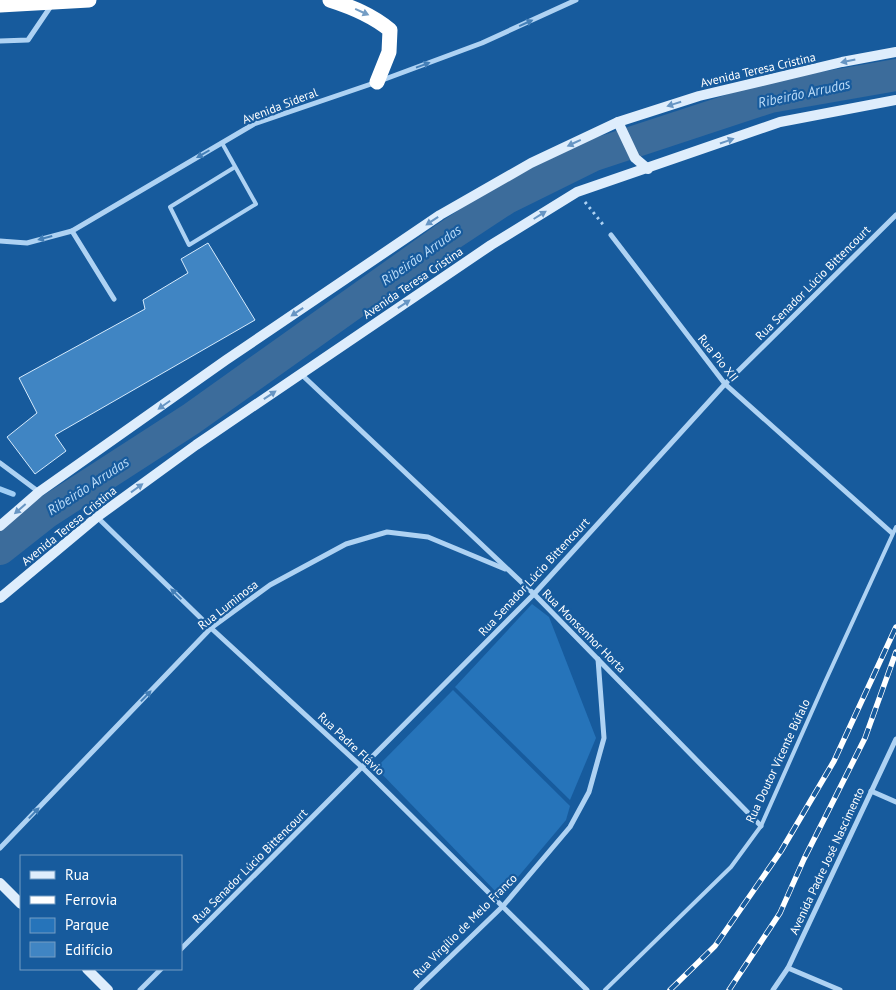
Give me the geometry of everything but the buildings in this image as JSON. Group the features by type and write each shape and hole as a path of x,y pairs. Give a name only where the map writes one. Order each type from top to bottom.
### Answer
{"highway":[{"path":"0,5 89,0"},
{"path":"330,0 377,19 390,30 389,52 377,82"}],"main road":[{"name":"Avenida Teresa Cristina","path":"0,526 39,492 226,360 440,215 531,163 699,96 842,62 896,52"},
{"name":"Avenida Teresa Cristina","path":"0,598 97,517 196,445 491,245 577,192 780,122 896,100"},
{"path":"620,126 636,158 648,169"},
{"path":"0,883 20,903"},
{"path":"88,970 108,990"}],"street":[{"name":"Avenida Sideral","path":"0,241 27,243 72,230 254,124 377,82 482,43 576,0"},
{"path":"0,41 28,40 54,1"},
{"name":"Rua Senador Lúcio Bittencourt","path":"182,948 534,594 724,384 896,214"},
{"path":"72,230 114,299"},
{"name":"Rua Pio XII","path":"612,235 724,384 892,533"},
{"name":"Rua Monsenhor Horta","path":"301,374 534,594 761,826"},
{"path":"0,463 39,492"},
{"name":"Rua Padre Flávio","path":"97,517 211,628 363,768 587,990"},
{"name":"Rua Luminosa","path":"0,848 211,628 270,586 346,544 387,532 428,537 508,570"},
{"name":"Rua Virgílio de Melo Franco","path":"416,990 503,906 570,827 590,792 604,738 598,659"},
{"name":"Avenida Padre José Nascimento","path":"773,990 788,968 896,739"},
{"path":"871,791 896,802"},
{"path":"788,968 840,990"},
{"path":"140,990 160,970"}],"lane":[{"path":"222,143 256,204 189,245 170,207 235,167"},
{"name":"Rua Doutor Vicente Búfalo","path":"605,990 731,867 761,826 896,527"}],"path":[{"path":"577,192 612,235"}],"green space":[{"path":"532,604 549,617 596,738 570,800 455,687"},
{"path":"453,690 570,806 566,820 501,897 376,768"}],"waterway":[{"name":"Ribeirão Arrudas","path":"0,549 47,512 191,419 444,239 505,199 594,155 770,97 896,75"},
{"path":"0,489 13,494"},
{"path":"33,503 47,512"}],"railway":[{"path":"670,990 715,946 781,851 834,761 896,627"},
{"path":"729,990 780,913 804,859 865,738 896,652"}]}
